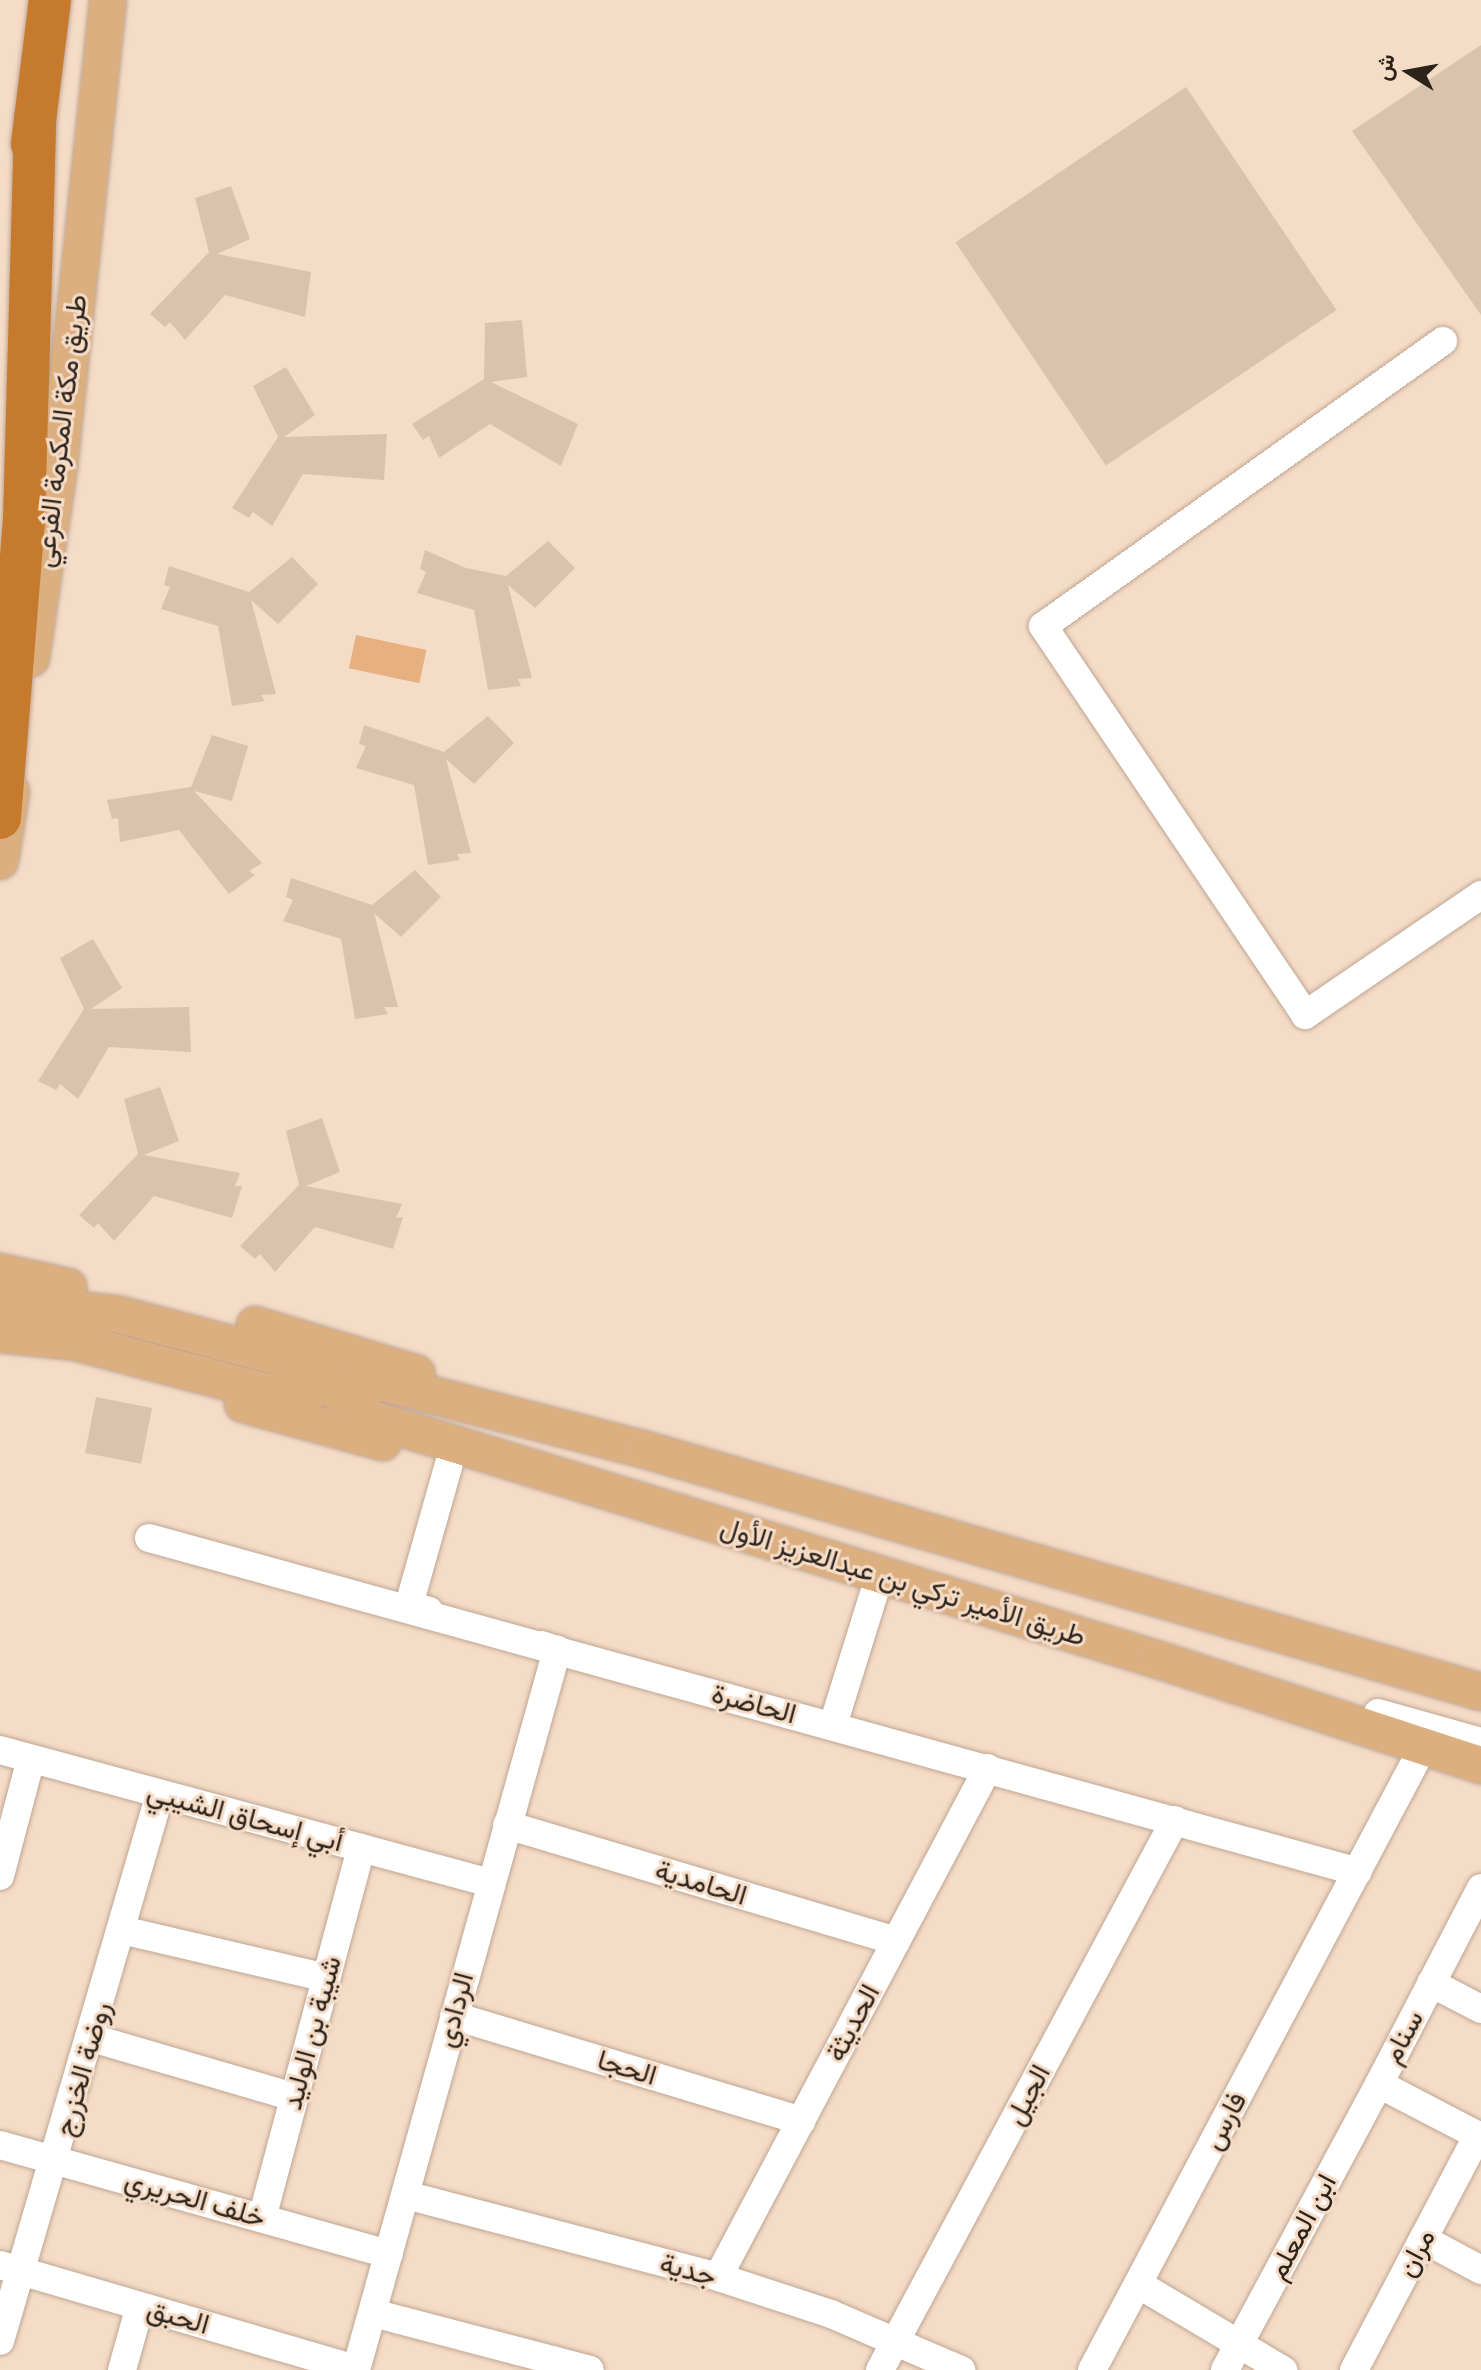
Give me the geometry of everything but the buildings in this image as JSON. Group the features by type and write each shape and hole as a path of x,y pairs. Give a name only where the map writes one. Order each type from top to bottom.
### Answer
{"highway":[{"path":"0,395 50,0"},
{"path":"0,818 24,521 35,118"}],"main road":[{"name":"طريق مكة المكرمة الفرعي","path":"0,861 59,467 108,0"},
{"path":"0,1272 233,1319 646,1450"},
{"name":"طريق الأمير تركي بن عبدالعزيز الأول","path":"0,1300 120,1315 286,1359 334,1388 359,1415 666,1508 879,1577 1159,1660 1422,1749 1481,1765"},
{"name":"طريق الأمير تركي بن عبدالعزيز الأول","path":"0,1334 76,1342 267,1392 385,1383 646,1450 1481,1692"},
{"path":"0,1351 101,1366 556,1488 666,1508"}],"street":[{"path":"1443,341 1043,626 1305,1015 1481,895"},
{"path":"450,1460 409,1605 557,1650"},
{"name":"الحاضرة","path":"149,1538 1358,1872"},
{"path":"833,1725 879,1577"},
{"name":"الردادي","path":"356,2370 557,1650"},
{"path":"1159,1660 1328,1698 1481,1742"},
{"name":"فارس","path":"1092,2370 1422,1749"},
{"name":"أبي إسحاق الشيبي","path":"0,1750 490,1883"},
{"path":"0,1876 31,1759"},
{"name":"الحديثة","path":"718,2277 988,1768"},
{"name":"روضة الخزرج","path":"0,2341 10,2268 57,2161 160,1794"},
{"name":"الجيل","path":"880,2370 1175,1820"},
{"name":"الحامدية","path":"507,1825 896,1941"},
{"name":"شيبة بن الوليد","path":"262,2218 361,1848"},
{"name":"سنام","path":"1479,2136 1379,2084 1481,1888"},
{"path":"122,1930 326,1978"},
{"path":"1431,1983 1481,2009"},
{"name":"الحجا","path":"454,2016 801,2121"},
{"path":"92,2038 294,2097"},
{"name":"ابن المعلم","path":"1225,2370 1379,2084"},
{"name":"مران","path":"1354,2370 1479,2136"},
{"name":"خلف الحريري","path":"0,2145 389,2254"},
{"name":"جدية","path":"406,2195 718,2277 897,2340 961,2370"},
{"path":"1423,2239 1481,2270"},
{"name":"الحبق","path":"10,2268 356,2370"},
{"path":"1138,2284 1283,2370"},
{"path":"122,2370 140,2306"},
{"path":"373,2313 590,2370"}],"shaded area":[{"path":"356,635 426,650 419,683 349,668"}]}
